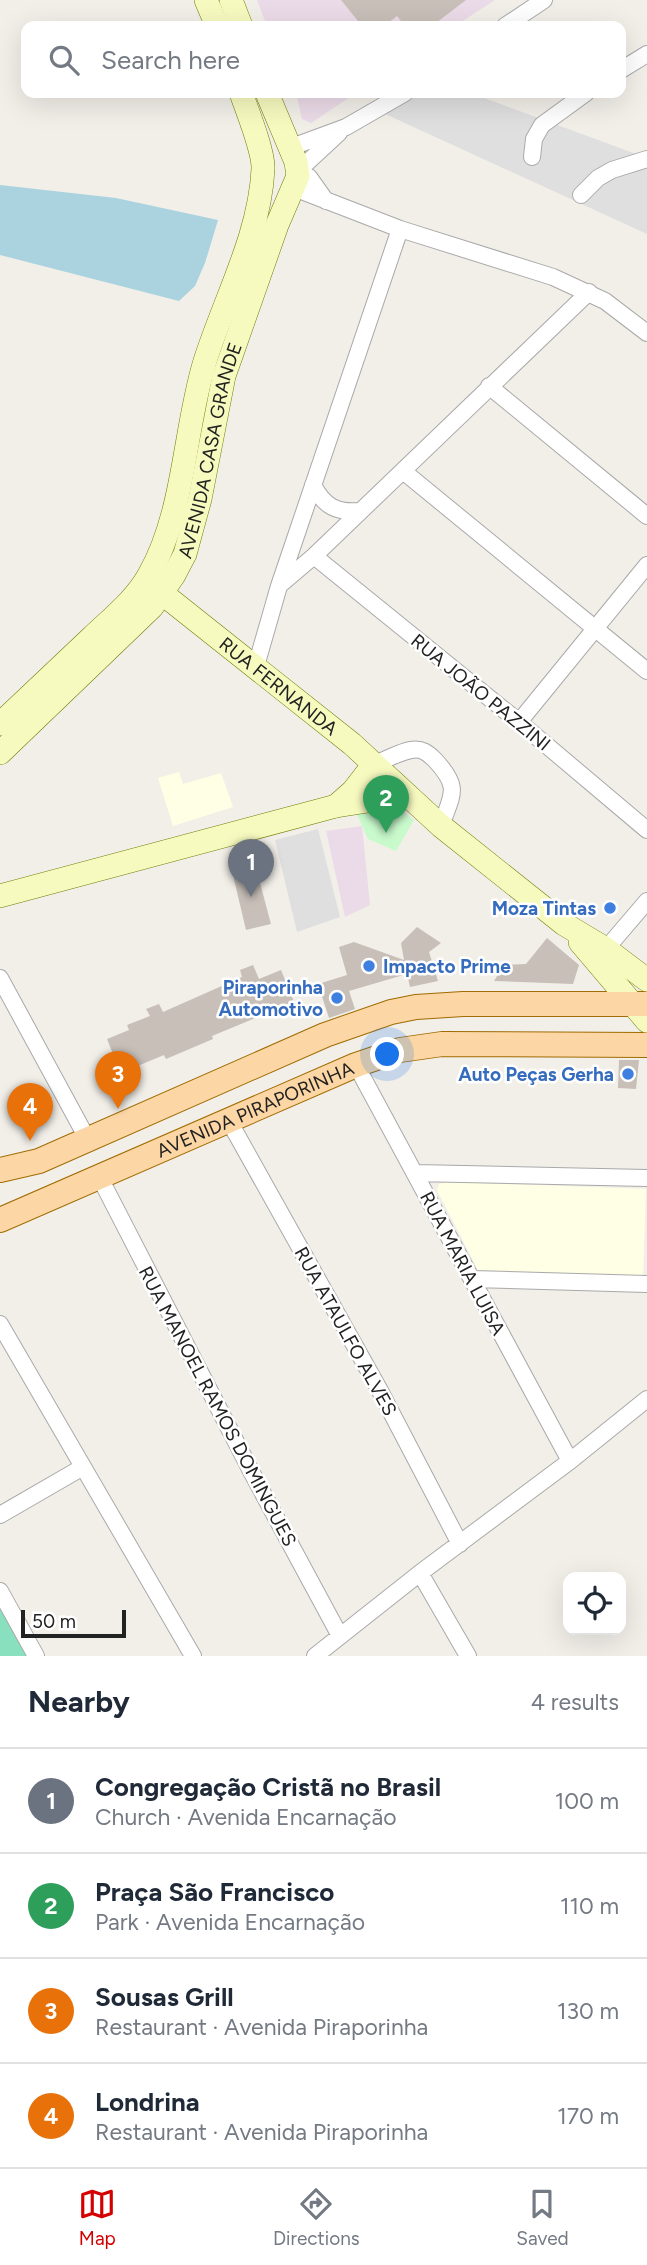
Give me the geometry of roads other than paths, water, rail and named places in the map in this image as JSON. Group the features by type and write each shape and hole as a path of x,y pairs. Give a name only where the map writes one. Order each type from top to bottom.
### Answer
{"main road":[{"path":"206,0 214,21"},
{"path":"231,0 239,21"},
{"name":"AVENIDA CASA GRANDE","path":"0,753 135,625 154,588 196,394 205,360 250,235 264,166 243,98"},
{"path":"269,98 289,148 296,179"},
{"path":"264,166 289,148"},
{"path":"264,166 296,179"},
{"name":"AVENIDA CASA GRANDE","path":"0,724 120,611 154,588 180,565 193,528 224,376 276,225 296,179"},
{"name":"RUA FERNANDA","path":"154,588 256,666 374,764 441,826 564,924"},
{"path":"336,806 353,791 374,764"},
{"path":"0,896 336,806 406,796"},
{"path":"564,924 606,949 647,980"},
{"path":"564,924 642,1010"},
{"name":"AVENIDA PIRAPORINHA","path":"0,1170 39,1161 360,1021 416,1007 463,1004 642,1010"},
{"path":"309,1042 356,1065"},
{"name":"AVENIDA PIRAPORINHA","path":"0,1220 356,1065 400,1050 442,1044 647,1045"}],"street":[{"path":"512,21 544,0"},
{"path":"626,66 647,54"},
{"path":"289,148 345,127 396,98"},
{"path":"532,157 534,139 542,125 579,98"},
{"path":"296,179 345,127"},
{"path":"581,195 612,170 645,166"},
{"path":"296,179 309,177 326,201 400,229 553,277 589,292 647,333"},
{"path":"256,666 279,586 400,229"},
{"path":"279,586 314,556 589,292"},
{"path":"489,386 647,516"},
{"path":"403,471 647,671"},
{"path":"313,485 325,504 336,510 360,511"},
{"name":"RUA JOÃO PAZZINI","path":"314,556 647,830"},
{"path":"519,722 647,565"},
{"path":"374,764 410,750 428,753 449,775 452,783 453,793 441,826"},
{"path":"606,949 647,901"},
{"path":"0,978 88,1140"},
{"name":"RUA MARIA LUISA","path":"356,1065 570,1461"},
{"name":"RUA ATAULFO ALVES","path":"229,1121 379,1389 460,1544"},
{"path":"415,1173 647,1178"},
{"name":"RUA MANOEL RAMOS DOMINGUES","path":"99,1176 251,1472 340,1636"},
{"path":"472,1279 647,1284"},
{"path":"0,1324 193,1656"},
{"path":"315,1656 647,1399"},
{"path":"0,1515 83,1467"},
{"path":"420,1573 468,1656"},
{"path":"0,1591 36,1656"}],"water":[{"path":"0,185 116,198 218,220 195,286 179,301 0,255"}],"place":[{"name":"Praça São Francisco","path":"386,833"},
{"name":"Congregação Cristã no Brasil","path":"251,897"},
{"name":"Moza Tintas","path":"610,908"},
{"name":"Impacto Prime","path":"369,966"},
{"name":"Piraporinha Automotivo","path":"337,998"},
{"name":"Auto Peças Gerha","path":"628,1074"},
{"name":"Sousas Grill","path":"118,1109"},
{"name":"Londrina","path":"30,1141"}]}
